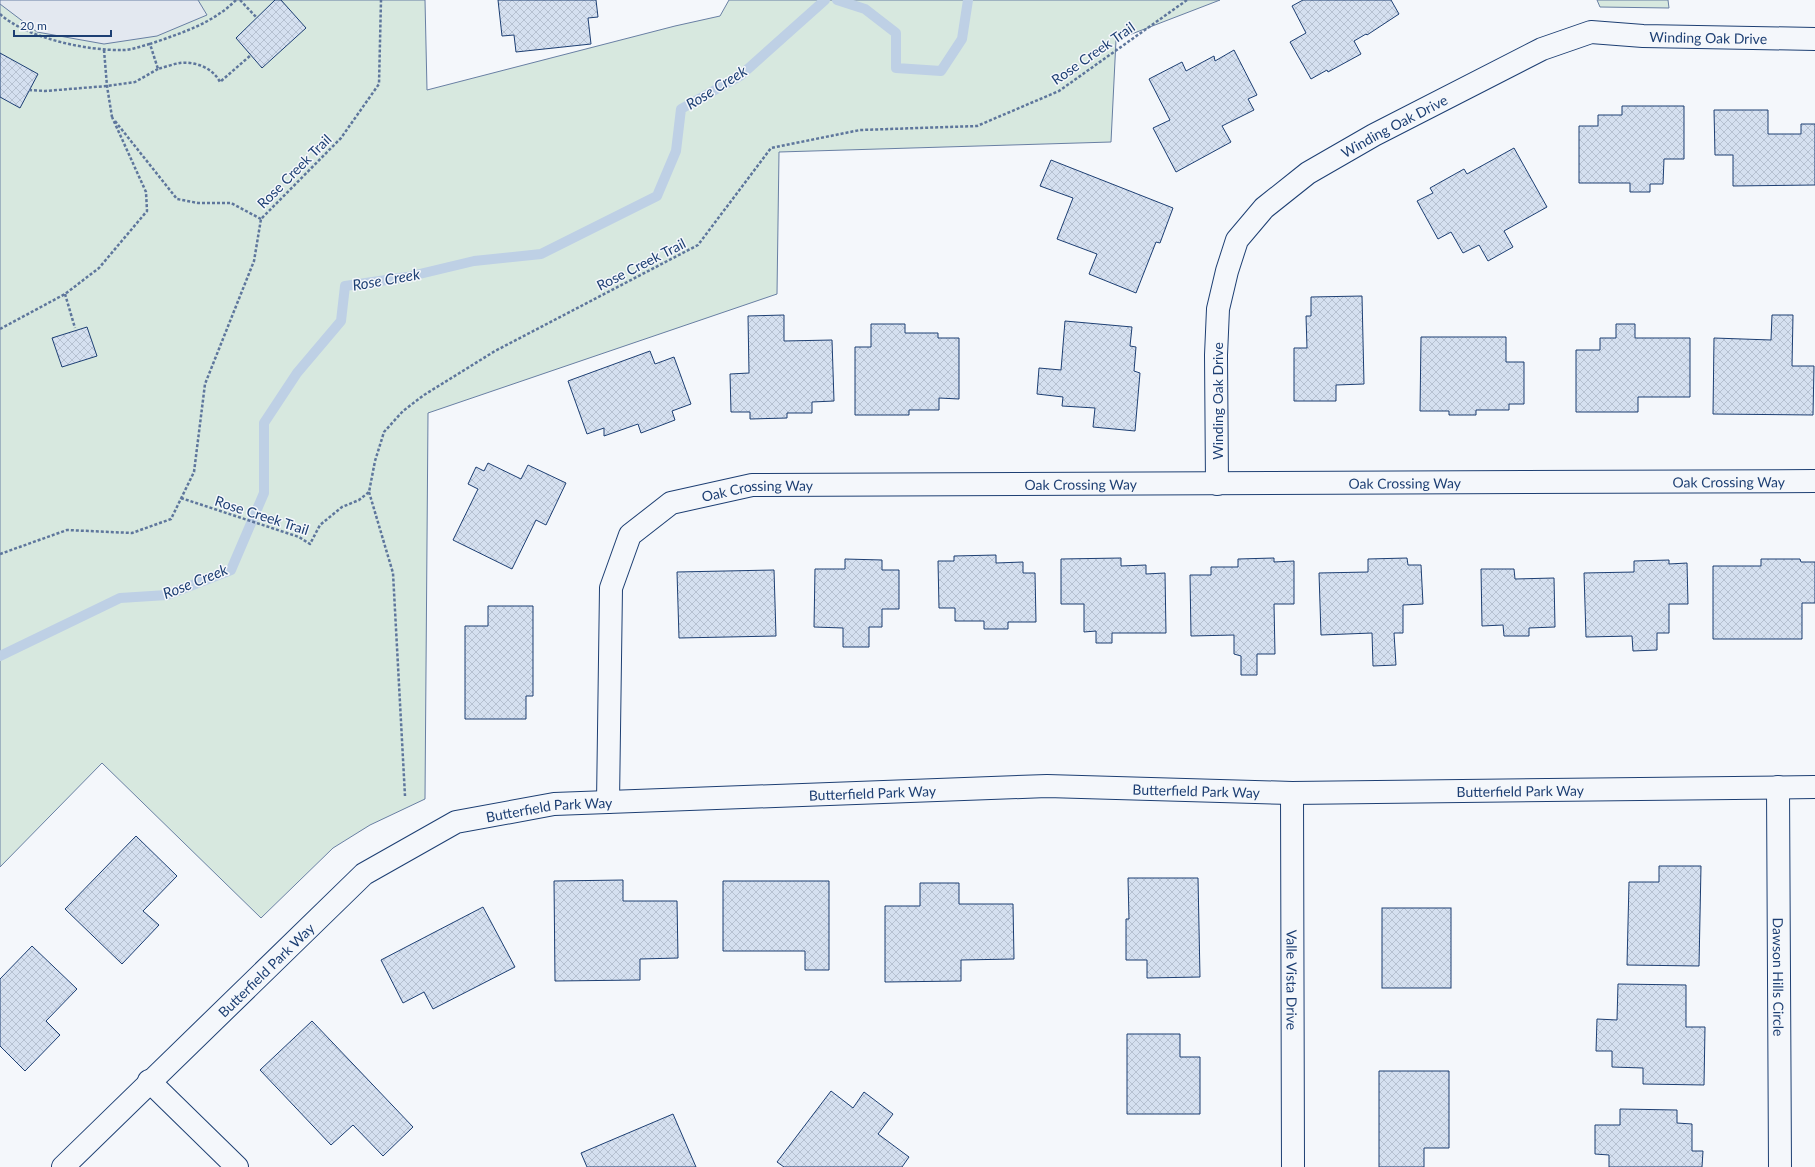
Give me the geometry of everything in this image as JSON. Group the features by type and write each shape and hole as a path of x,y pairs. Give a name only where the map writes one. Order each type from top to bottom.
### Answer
{"street":[{"name":"Winding Oak Drive","path":"1217,484 1216,355 1218,309 1227,271 1237,240 1264,208 1308,173 1374,135 1542,49 1591,32 1644,36 1815,38"},
{"name":"Oak Crossing Way","path":"608,802 611,588 630,535 670,503 752,485 1815,481"},
{"name":"Butterfield Park Way","path":"63,1167 149,1081 364,874 456,822 554,804 1047,786 1292,793 1815,788"},
{"name":"Dawson Hills Circle","path":"1778,788 1780,1167"},
{"name":"Valle Vista Drive","path":"1292,793 1293,1167"},
{"path":"149,1081 237,1167"}],"path":[{"path":"0,14 7,20 49,40 104,50 125,50 150,44 199,26 224,12 236,0"},
{"path":"240,0 257,18"},
{"name":"Rose Creek Trail","path":"0,554 67,530 132,533 171,519 194,472 205,384 254,261 261,219 341,138 380,84 381,0"},
{"name":"Rose Creek Trail","path":"181,498 299,537 310,544 320,525 342,507 358,500 369,492 375,461 384,432 402,411 424,395 495,351 698,245 771,148 860,130 977,126 1059,91 1187,0"},
{"path":"150,44 158,69"},
{"path":"0,329 65,294 99,268 147,211 146,192 112,117 106,86 104,50"},
{"path":"29,90 45,91 135,82 158,69 180,63 200,65 216,74 220,82 251,55"},
{"path":"112,117 177,199 198,203 231,203 261,219"},
{"path":"65,294 75,328"},
{"path":"369,492 393,573 405,796"}],"shaded area":[{"path":"0,0 425,0 427,90 675,26 720,16 729,0 1220,0 1116,40 1111,142 779,152 777,294 428,413 425,799 370,825 333,848 261,918 102,763 0,867"},
{"path":"0,0 198,0 207,15 157,36 104,44 37,32 0,4"},
{"path":"1597,0 1668,0 1669,8 1600,7"}],"building":[{"path":"275,0 281,0 306,28 262,68 236,38"},
{"path":"498,0 596,0 598,17 588,18 591,44 516,52 514,35 502,36"},
{"path":"1303,0 1391,0 1399,14 1367,35 1366,34 1354,41 1361,54 1328,72 1327,70 1311,79 1290,42 1306,33 1292,6"},
{"path":"1234,50 1257,95 1248,99 1254,110 1222,126 1231,142 1176,172 1153,128 1170,120 1149,79 1182,62 1186,71 1214,56 1215,61"},
{"path":"0,53 38,74 20,108 0,97"},
{"path":"1622,106 1684,106 1684,159 1664,159 1663,184 1650,184 1650,192 1630,192 1630,183 1579,183 1579,126 1598,126 1598,115 1622,115"},
{"path":"1714,110 1768,110 1768,134 1801,134 1801,124 1815,124 1815,185 1733,186 1733,155 1715,155"},
{"path":"1514,148 1547,207 1504,231 1513,247 1488,261 1479,245 1463,253 1451,232 1438,239 1417,201 1433,193 1430,188 1464,169 1467,174"},
{"path":"1051,160 1173,208 1160,243 1156,242 1136,293 1089,274 1097,254 1057,239 1073,198 1040,186"},
{"path":"1362,296 1364,384 1336,385 1336,401 1294,401 1294,348 1307,348 1306,316 1311,316 1311,297"},
{"path":"784,315 784,341 832,340 834,401 812,402 812,413 787,413 787,418 750,419 750,412 731,412 730,374 749,373 748,316"},
{"path":"1772,315 1793,315 1792,366 1814,366 1813,415 1713,414 1714,338 1771,340"},
{"path":"1065,321 1132,327 1130,346 1136,347 1134,371 1140,373 1135,431 1093,427 1095,408 1062,406 1063,397 1037,394 1039,368 1061,370"},
{"path":"871,324 905,324 905,333 938,333 938,338 959,338 959,399 939,398 939,410 909,410 909,415 855,415 855,347 871,347"},
{"path":"1616,324 1635,324 1635,338 1690,338 1690,397 1638,397 1638,412 1576,412 1576,350 1600,350 1600,338 1616,338"},
{"path":"87,327 97,356 62,367 52,338"},
{"path":"1421,337 1506,337 1506,362 1524,362 1524,404 1509,404 1509,410 1476,410 1476,415 1449,415 1449,411 1420,411"},
{"path":"650,351 655,364 674,357 691,404 672,411 675,420 641,433 638,424 604,436 604,428 587,434 568,381"},
{"path":"488,463 521,479 528,465 566,483 546,525 536,520 512,569 453,540 478,489 468,484 476,467 484,471"},
{"path":"996,555 996,563 1023,562 1023,573 1035,573 1036,622 1008,622 1008,629 984,629 984,621 955,621 955,608 939,608 938,561 954,561 954,556"},
{"path":"1121,558 1121,566 1146,565 1146,574 1165,573 1166,633 1112,633 1112,643 1096,643 1096,631 1084,632 1084,604 1061,604 1061,559"},
{"path":"1274,558 1274,562 1294,561 1294,604 1274,604 1275,654 1257,654 1257,675 1241,675 1241,656 1234,654 1234,635 1191,636 1190,575 1211,575 1211,567 1238,567 1238,559"},
{"path":"1407,558 1408,565 1421,565 1423,604 1403,605 1403,633 1394,633 1396,665 1373,666 1372,633 1321,635 1319,573 1368,572 1368,559"},
{"path":"845,559 882,560 882,570 899,570 899,609 882,609 882,627 869,627 869,647 843,647 843,628 814,627 815,569 845,569"},
{"path":"1761,559 1800,559 1801,562 1815,562 1815,603 1802,603 1802,639 1713,639 1713,566 1761,566"},
{"path":"1669,560 1669,564 1687,563 1688,604 1669,604 1669,633 1657,633 1657,650 1633,651 1632,636 1586,637 1584,573 1634,572 1634,561"},
{"path":"1481,569 1514,569 1515,579 1554,578 1555,627 1529,628 1529,636 1504,636 1503,625 1482,626"},
{"path":"774,570 776,636 679,638 677,572"},
{"path":"488,606 533,606 533,696 526,696 526,719 465,719 465,626 488,626"},
{"path":"136,836 177,876 143,911 159,925 122,964 65,909"},
{"path":"1659,866 1701,866 1699,966 1627,965 1629,882 1659,882"},
{"path":"1128,878 1198,878 1200,977 1147,978 1147,960 1126,960 1126,919 1129,919"},
{"path":"623,880 623,901 677,901 678,958 640,959 640,980 555,981 554,881"},
{"path":"723,881 829,881 829,970 805,970 805,951 723,951"},
{"path":"920,883 959,883 959,904 1013,904 1014,959 961,960 961,981 885,982 885,906 920,906"},
{"path":"483,907 515,967 433,1009 424,992 403,1003 381,960"},
{"path":"1382,908 1451,908 1451,988 1382,988"},
{"path":"32,946 77,989 46,1021 60,1035 25,1071 0,1046 0,979"},
{"path":"1618,984 1686,985 1686,1027 1705,1027 1704,1085 1643,1084 1643,1068 1612,1067 1612,1051 1596,1051 1597,1019 1617,1020"},
{"path":"312,1021 413,1127 383,1156 353,1125 331,1145 260,1070"},
{"path":"1127,1034 1180,1034 1180,1057 1200,1057 1200,1114 1127,1114"},
{"path":"1379,1071 1449,1071 1449,1148 1424,1148 1424,1167 1379,1167"},
{"path":"831,1091 853,1108 864,1092 893,1114 878,1134 909,1157 902,1167 784,1167 777,1162"},
{"path":"1620,1109 1677,1110 1677,1123 1692,1124 1692,1151 1703,1151 1702,1167 1609,1167 1609,1155 1595,1154 1595,1125 1620,1125"},
{"path":"673,1114 696,1167 587,1167 581,1153"}],"waterway":[{"name":"Rose Creek","path":"0,656 120,598 167,595 231,570 264,493 264,423 297,373 341,321 345,286 407,277 474,261 541,254 657,196 676,151 681,109 740,76 825,0"},
{"name":"Rose Creek","path":"837,0 865,9 896,33 896,68 941,71 962,39 968,0"}]}
